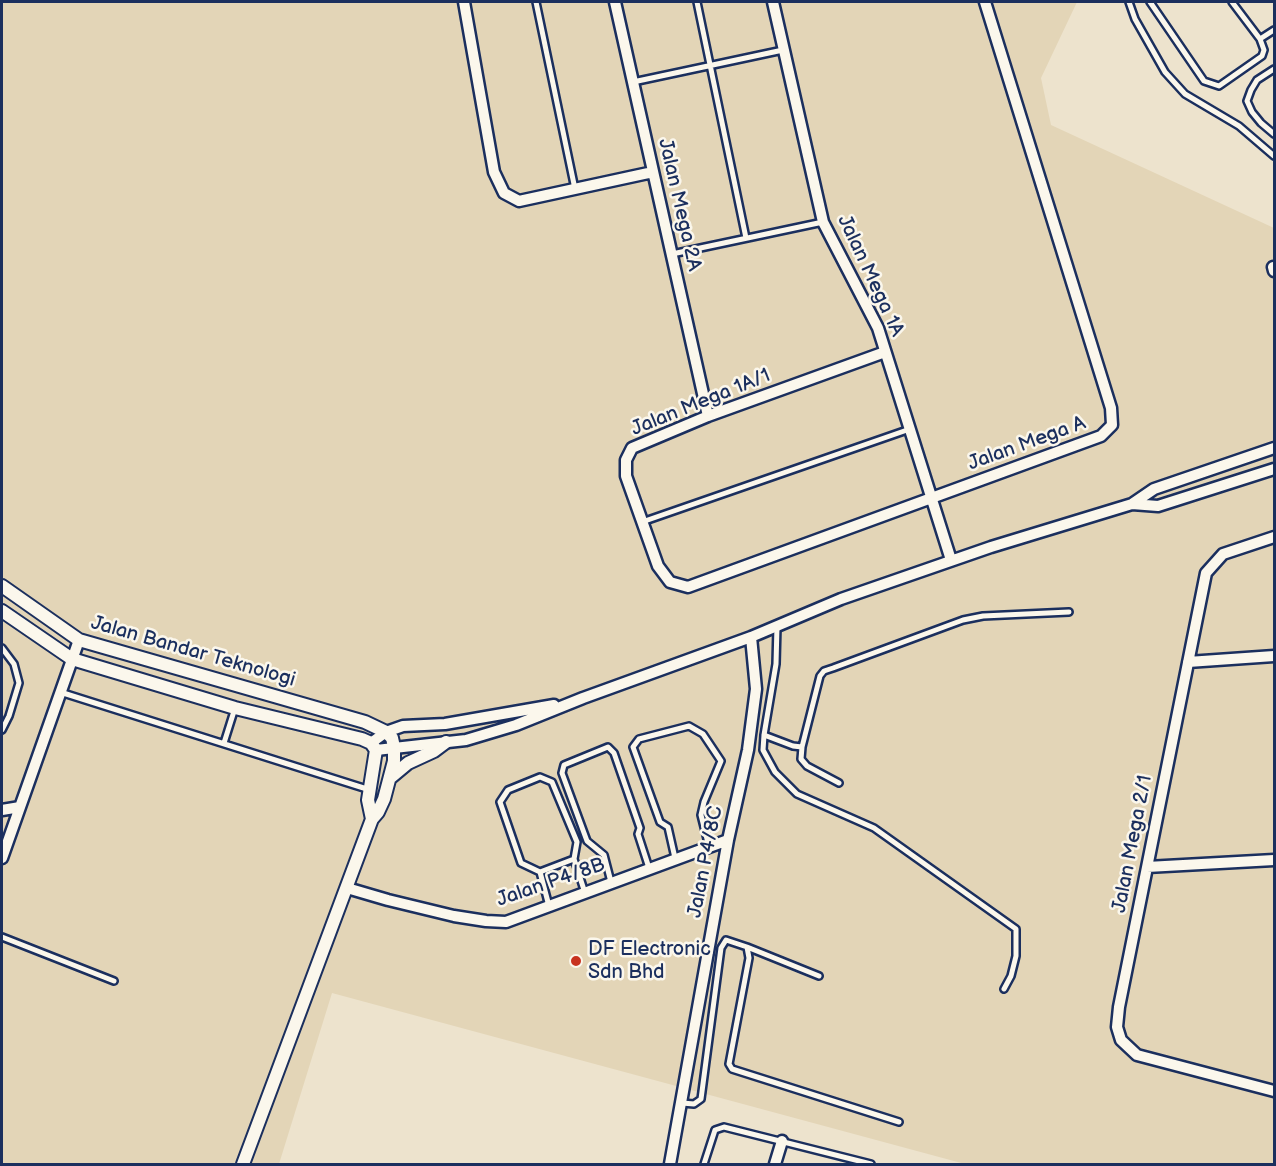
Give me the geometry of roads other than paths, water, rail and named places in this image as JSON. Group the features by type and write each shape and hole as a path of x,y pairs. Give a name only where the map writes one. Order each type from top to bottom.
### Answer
{"street":[{"path":"464,2 494,172 504,192 519,201 653,172"},
{"name":"Jalan Mega 2A","path":"615,2 708,416"},
{"name":"Jalan Mega 1A","path":"773,2 823,222 878,328 951,560"},
{"name":"Jalan Mega A","path":"670,582 688,587 1101,436 1112,425 1111,408 986,2"},
{"name":"Jalan Mega 1A/1","path":"670,582 658,566 626,476 626,460 632,448 708,416 885,352"},
{"path":"372,819 368,801 371,790 373,747 386,732 403,726 445,724 572,703 751,637 841,599 951,560 1132,504 1154,489 1275,448"},
{"path":"1132,504 1158,506 1275,469"},
{"name":"Jalan Mega 2/1","path":"1275,537 1223,554 1206,573 1119,1007 1117,1027 1121,1040 1137,1055 1275,1091"},
{"name":"Jalan Bandar Teknologi","path":"2,586 79,639 365,722 386,732"},
{"name":"Jalan Bandar Teknologi","path":"2,610 72,659 235,708 362,739 373,747 466,740 516,725 572,703"},
{"name":"Jalan P4/8C","path":"670,1164 728,840 748,750 756,688 751,637"},
{"path":"2,858 79,639"},
{"path":"1188,662 1275,656"},
{"path":"243,1164 372,819 384,799 394,761 392,738 386,732"},
{"path":"389,780 408,763 434,751 446,742"},
{"path":"2,810 20,807"},
{"name":"Jalan P4/8B","path":"347,888 388,900 486,921 506,922 728,840"},
{"path":"1148,867 1275,860"},
{"path":"775,1164 782,1141"}],"lane":[{"path":"536,2 575,189"},
{"path":"697,2 746,238"},
{"path":"1129,2 1135,19 1165,72 1185,94 1239,126 1275,156"},
{"path":"1150,2 1204,81 1219,86 1262,56 1264,50 1260,39 1232,2"},
{"path":"1260,39 1275,30"},
{"path":"633,81 783,50"},
{"path":"1275,69 1257,80 1247,101 1261,123 1275,134"},
{"path":"672,254 823,222"},
{"path":"642,522 910,429"},
{"path":"838,783 807,766 801,759 820,676 824,671 963,620 983,616 1069,612"},
{"path":"777,626 777,664 763,750 775,772 797,794 874,828 1016,929 1016,956 1011,976 1004,989"},
{"path":"2,648 14,664 19,683 9,716 2,730"},
{"path":"60,692 371,790"},
{"path":"224,743 235,708"},
{"path":"675,858 668,827 660,822 633,747 639,739 689,726 703,734 721,761 701,815 709,847"},
{"path":"764,735 793,747 802,747"},
{"path":"611,882 604,855 587,841 562,773 564,765 608,747 614,753 640,828 638,834 649,868"},
{"path":"574,859 540,872 521,863 500,802 508,790 540,777 552,782 577,842 574,859 585,893"},
{"path":"540,872 549,906"},
{"path":"2,937 114,981"},
{"path":"682,1103 694,1104 701,1099 721,948 726,940 819,976"},
{"path":"747,947 749,958 729,1064 732,1069 899,1122"},
{"path":"704,1164 715,1130 724,1126 871,1164"}],"place":[{"name":"DF Electronic Sdn Bhd","path":"576,961"}]}
